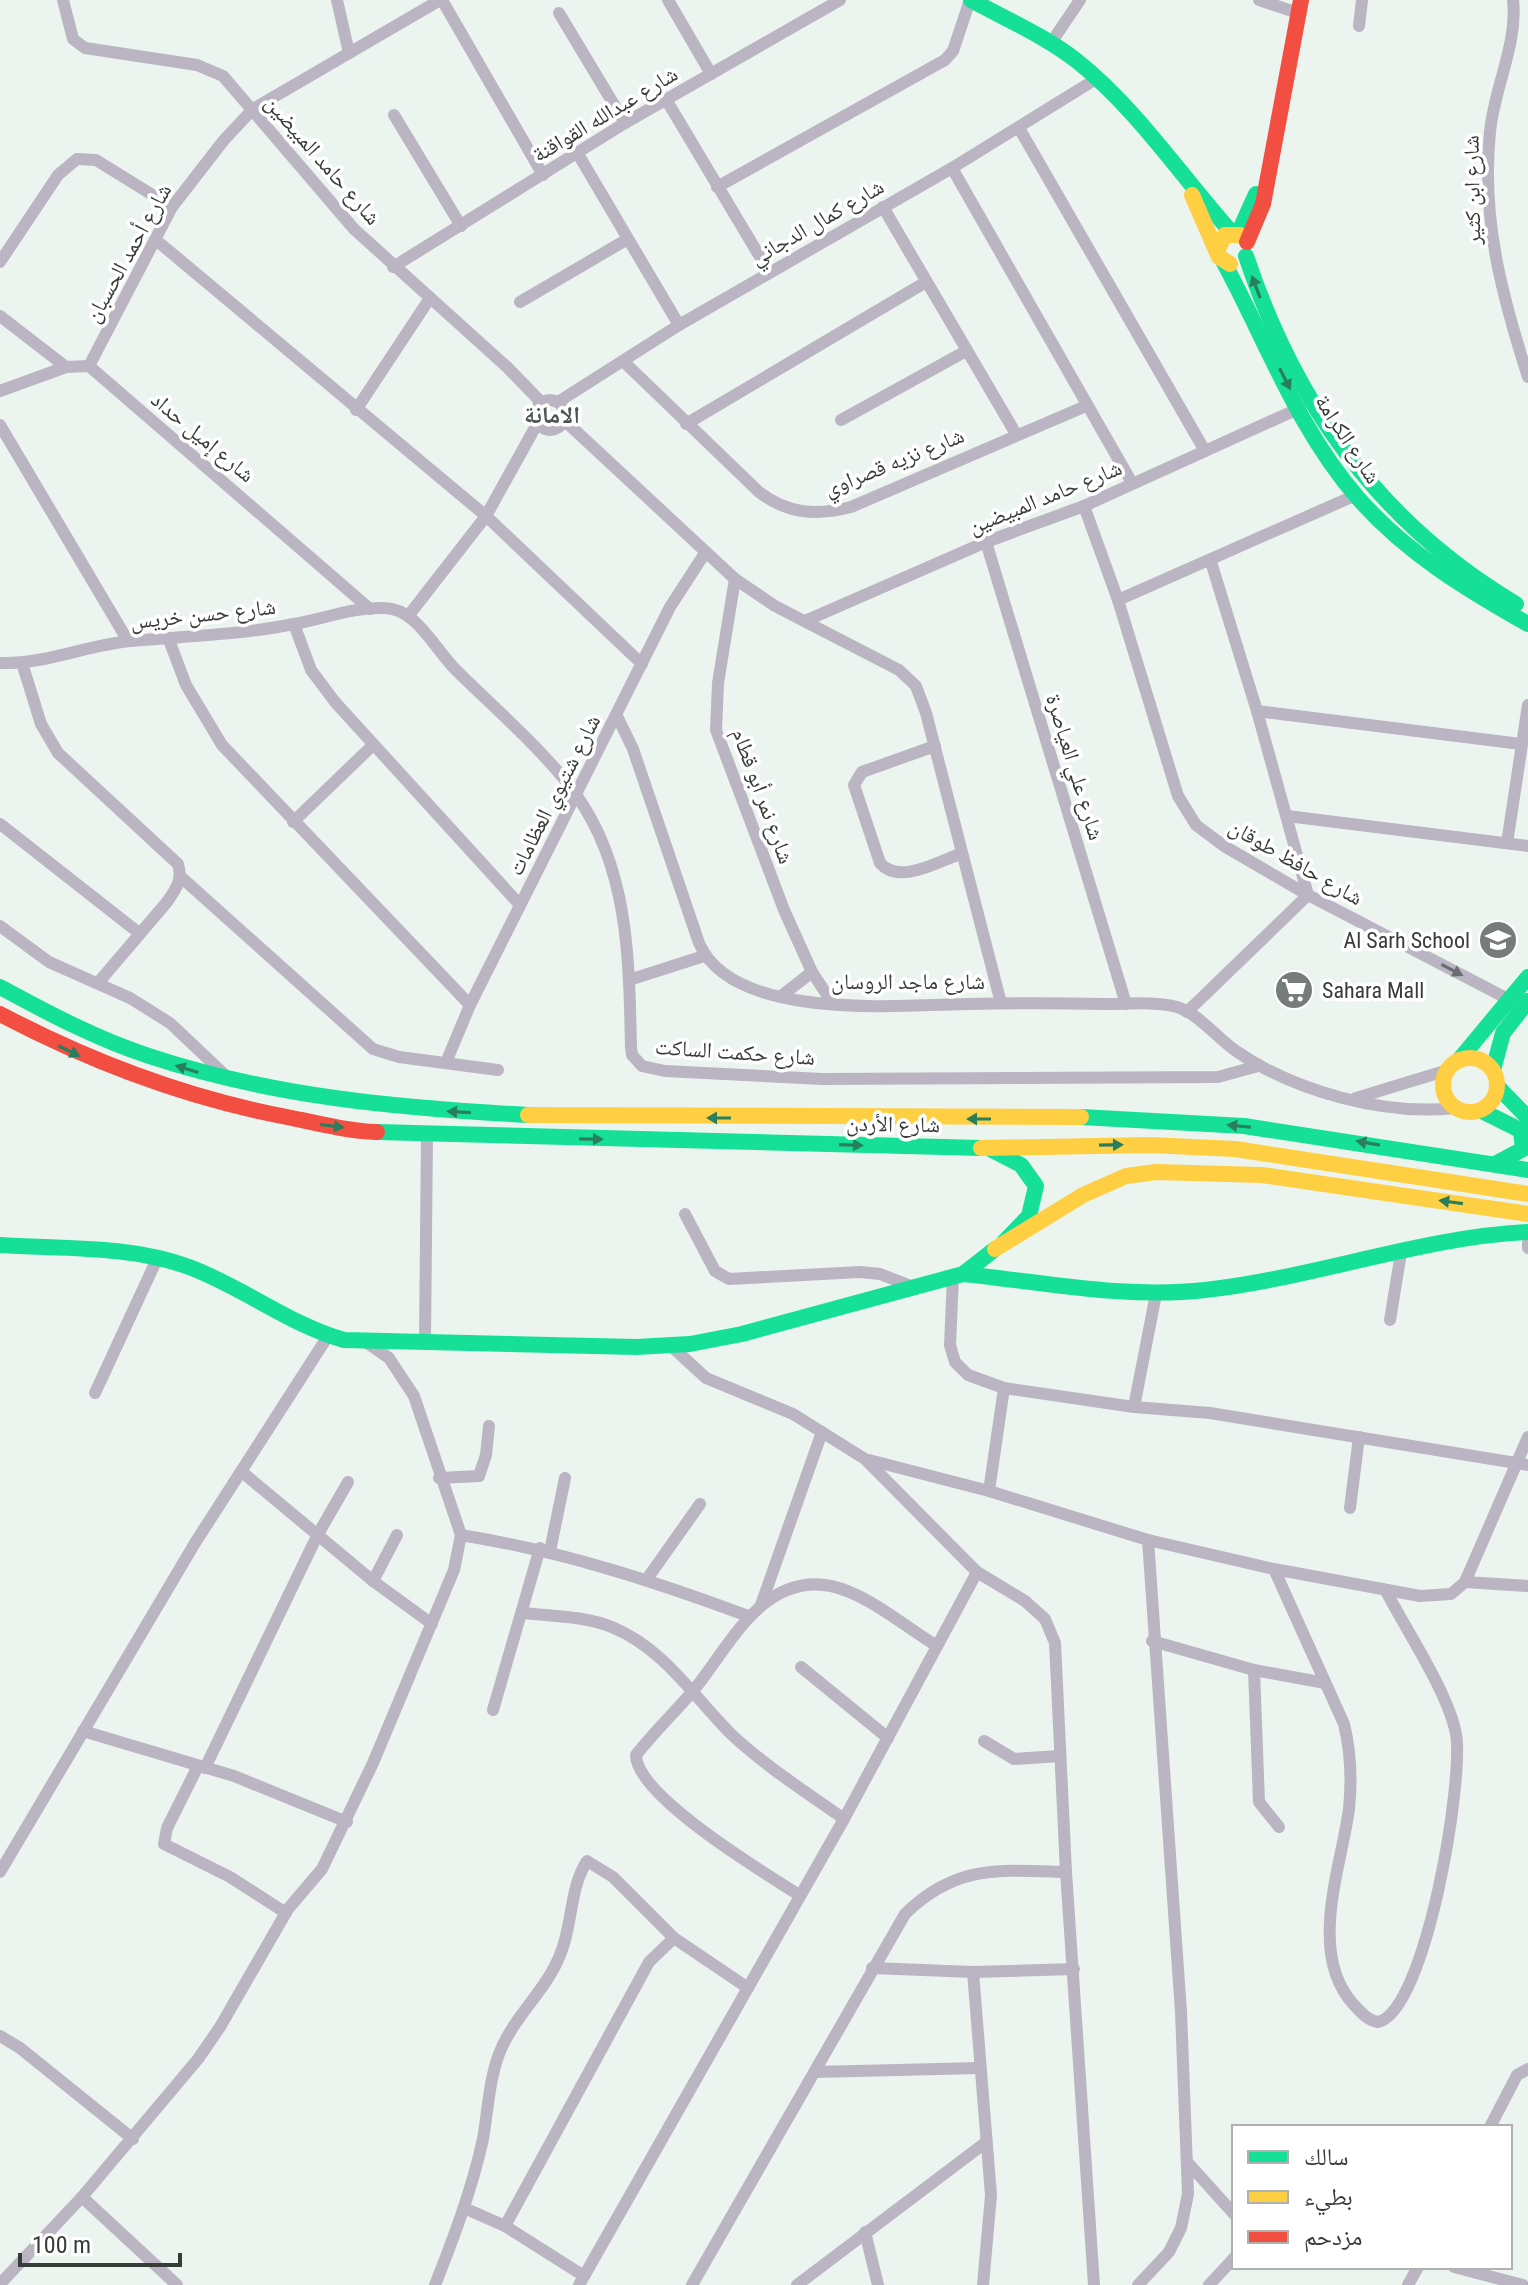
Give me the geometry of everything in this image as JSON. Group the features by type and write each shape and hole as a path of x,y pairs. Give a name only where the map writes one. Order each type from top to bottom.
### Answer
{"main road":[{"name":"شارع الكرامة","path":"971,0 1051,43 1096,79 1153,136 1186,182 1241,241 1279,337 1316,406 1360,476 1392,513 1427,544 1494,592 1528,611"},
{"path":"1241,241 1220,239 1220,256 1235,264 1241,241 1263,204 1300,7"},
{"name":"شارع الكرامة","path":"1186,182 1220,256 1300,408 1356,495 1452,578 1528,624"},
{"path":"1526,1128 1482,1111 1473,1113 1455,1108 1445,1095 1454,1065 1528,977"},
{"name":"شارع الأردن","path":"0,987 69,1024 117,1045 233,1083 385,1108 491,1114 1192,1121 1316,1134 1528,1170"},
{"path":"1493,1165 1523,1149 1526,1128 1498,1087 1493,1070 1503,1033 1528,1001"},
{"name":"شارع الأردن","path":"0,1014 70,1052 127,1076 255,1111 371,1132 989,1148 1150,1145 1235,1149 1528,1194"},
{"path":"1454,1065 1478,1059 1493,1070"},
{"path":"1482,1111 1495,1097 1498,1087"},
{"path":"989,1148 1021,1165 1036,1186 1029,1216 1004,1242"},
{"path":"958,1276 1004,1242 1083,1195 1126,1176 1156,1172 1262,1175 1528,1214"},
{"path":"0,1245 157,1259 190,1267 297,1324 328,1336 366,1342 670,1345 742,1334 911,1286 958,1276 1156,1294 1267,1283 1487,1234 1528,1232"}],"street":[{"name":"شارع حامد المبيضين","path":"63,0 73,39 85,48 212,69 253,109 348,223 541,402"},
{"path":"337,0 349,53"},
{"name":"شارع أحمد الحسبان","path":"89,366 172,207 253,109 441,0"},
{"path":"441,0 543,175"},
{"path":"668,0 711,74"},
{"name":"شارع عبدالله القواقنة","path":"393,267 625,123 840,0"},
{"path":"717,187 945,60 953,51 971,0"},
{"path":"1051,43 1080,0"},
{"path":"1259,0 1300,7"},
{"path":"1359,26 1362,0"},
{"name":"شارع ابن كثير","path":"1513,0 1513,25 1490,128 1488,195 1495,267 1528,377"},
{"path":"559,13 625,123"},
{"name":"شارع كمال الدجاني","path":"558,402 679,325 952,168 1096,79"},
{"path":"667,101 769,272"},
{"path":"394,115 461,226"},
{"path":"1019,128 1205,451"},
{"path":"578,154 626,240 679,325"},
{"path":"0,262 58,175 77,159 96,160 172,207"},
{"path":"952,168 1132,483"},
{"path":"883,207 1016,434"},
{"path":"156,240 486,516 642,664"},
{"path":"520,302 626,240"},
{"path":"686,424 926,282"},
{"path":"356,410 430,298"},
{"path":"0,316 66,367"},
{"path":"841,420 966,351"},
{"name":"شارع نزيه قصراوي","path":"623,361 759,492 773,503 805,512 828,513 851,507 1086,406"},
{"path":"0,391 66,367 89,366"},
{"name":"شارع إميل حداد","path":"89,366 370,609"},
{"path":"541,402 558,402 564,409 564,420 559,427 542,427 535,412 541,402"},
{"name":"شارع حامد المبيضين","path":"805,621 986,542 1084,506 1300,408"},
{"path":"564,420 735,579 909,678 921,696 1001,1003"},
{"path":"0,425 128,641"},
{"path":"409,615 486,516 522,454 542,427"},
{"path":"1118,600 1211,562 1356,495"},
{"name":"شارع حافظ طوقان","path":"1084,506 1118,600 1178,796 1196,825 1224,846 1308,895 1508,999"},
{"name":"شارع علي العياصرة","path":"986,542 1126,1004"},
{"name":"شارع شتيوي العظامات","path":"447,1060 470,1005 682,585 705,553"},
{"path":"1187,1012 1308,895 1257,711 1211,562"},
{"name":"شارع نمر أبو قطام","path":"735,579 719,670 716,730 745,812 812,972 833,1004"},
{"name":"شارع حسن خريس","path":"1,661 22,663 128,641 169,640 294,624 370,609 391,608 409,615"},
{"name":"شارع حكمت الساكت","path":"409,615 449,663 576,795 611,861 620,898 629,980 632,1055 642,1066 665,1071 923,1080 1093,1075 1218,1077 1258,1066"},
{"path":"294,624 311,670 373,745 520,905"},
{"path":"169,640 202,717 236,762 470,1005"},
{"path":"22,663 41,724 58,753 178,864 181,877 360,1040 382,1054 447,1060 498,1070"},
{"path":"1507,843 1528,705"},
{"path":"1257,711 1521,744"},
{"path":"617,716 633,749 704,956 629,980"},
{"path":"293,822 373,745"},
{"path":"935,746 860,773 854,785 880,863 887,870 904,873 960,854"},
{"path":"1287,816 1528,846"},
{"path":"0,824 139,933"},
{"path":"98,983 167,902 181,877"},
{"path":"0,926 49,962 98,983 170,1023 233,1083"},
{"name":"شارع ماجد الروسان","path":"704,956 728,976 780,997 833,1004 1163,1005 1187,1012 1258,1066 1297,1085 1352,1099 1437,1110 1455,1108"},
{"path":"780,997 812,972"},
{"path":"1352,1099 1454,1065"},
{"path":"425,1342 427,1134"},
{"path":"685,1214 715,1271 729,1279 860,1272 880,1274 911,1286"},
{"path":"1390,1320 1401,1253"},
{"path":"95,1393 157,1259"},
{"path":"958,1276 950,1345 955,1362 968,1375 1004,1388 1134,1407 1210,1413 1528,1465"},
{"path":"1134,1407 1156,1294"},
{"path":"0,1872 195,1543 328,1336"},
{"path":"0,2284 133,2139 220,2027 286,1913 322,1869 347,1822 454,1570 461,1535 439,1478 414,1396 389,1358 366,1342"},
{"path":"670,1345 706,1378 772,1404 865,1459 977,1572 1025,1601 1051,1629 1055,1643 1066,1872 1094,2285"},
{"path":"989,1491 1004,1388"},
{"path":"439,1478 479,1476 486,1455 489,1426"},
{"path":"761,1605 822,1432"},
{"path":"1350,1508 1359,1437"},
{"path":"865,1459 989,1491 1148,1540 1386,1591 1437,1596 1459,1590 1465,1582 1528,1437"},
{"path":"242,1472 373,1581 432,1624"},
{"path":"493,1710 565,1478"},
{"path":"286,1913 230,1877 164,1844 167,1828 202,1767 317,1536 348,1482"},
{"path":"647,1579 700,1504"},
{"path":"373,1581 397,1535"},
{"path":"461,1535 545,1550 647,1579 748,1616"},
{"path":"1138,2285 1175,2242 1188,2194 1181,2012 1152,1641 1148,1540"},
{"path":"1274,1569 1344,1724 1351,1771 1331,1911 1332,1948 1348,1998 1368,2020 1378,2022 1391,2014 1417,1966 1429,1932 1447,1843 1457,1749 1448,1710 1386,1591"},
{"path":"464,2208 505,2226 581,2281 844,1819 977,1572"},
{"path":"1465,1582 1528,1586"},
{"path":"799,1895 663,1799 638,1768 636,1755 693,1690 748,1616 761,1605 807,1586 834,1587 937,1646"},
{"path":"523,1613 612,1626 660,1658 753,1753 844,1819"},
{"path":"1152,1641 1254,1670 1325,1683"},
{"path":"801,1667 888,1738"},
{"path":"1254,1670 1259,1802 1279,1827"},
{"path":"83,1731 298,1800 347,1822"},
{"path":"984,1741 1014,1759 1060,1756"},
{"path":"435,2285 464,2208 483,2138 498,2057 510,2032 554,1969 562,1951 576,1888 587,1861 613,1877 674,1938 748,1988"},
{"path":"692,2285 905,1914 922,1897 948,1881 998,1870 1066,1872"},
{"path":"505,2226 649,1962 674,1938"},
{"path":"872,1968 973,1972 1074,1969"},
{"path":"973,1972 991,2195 983,2285"},
{"path":"0,2036 20,2048 133,2139"},
{"path":"815,2072 979,2068"},
{"path":"1491,2125 1517,2075 1528,2069"},
{"path":"797,2285 985,2143"},
{"path":"1188,2163 1232,2212"},
{"path":"82,2197 177,2285"},
{"path":"865,2232 878,2285"},
{"path":"1209,2285 1232,2260"},
{"path":"1462,2269 1523,2285"}],"traffic: fast":[{"path":"971,0 1052,44 1099,80 1139,121 1232,233"},
{"path":"1238,234 1256,194"},
{"path":"1246,256 1266,311 1290,362 1349,456 1384,498 1423,537 1467,572 1516,604"},
{"path":"1223,261 1300,414 1337,472 1358,498 1416,552 1459,583 1528,624"},
{"path":"1459,1060 1528,977"},
{"path":"0,987 111,1042 242,1082 384,1104 528,1115"},
{"path":"1493,1070 1503,1033 1528,1001"},
{"path":"1498,1087 1528,1118"},
{"path":"1482,1111 1528,1134"},
{"path":"1081,1117 1244,1126 1528,1170"},
{"path":"1495,1164 1523,1149 1521,1131"},
{"path":"377,1132 981,1148"},
{"path":"990,1149 1021,1165 1036,1186 1029,1216 1004,1242"},
{"path":"963,1274 1114,1291 1205,1290 1287,1277 1448,1241 1528,1232"},
{"path":"0,1245 119,1251 166,1260 209,1275 304,1325 344,1340 636,1347 690,1344 742,1334 963,1274 995,1249"}],"traffic: slow":[{"path":"1192,195 1219,257 1230,264"},
{"path":"1217,251 1225,235 1240,235"},
{"path":"1470,1058 1489,1066 1497,1085 1489,1104 1470,1112 1451,1104 1443,1085 1451,1066 1470,1058"},
{"path":"528,1115 1081,1117"},
{"path":"981,1148 1150,1145 1235,1149 1528,1194"},
{"path":"995,1249 1083,1195 1126,1176 1156,1172 1262,1175 1528,1214"}],"traffic: jam":[{"path":"1247,242 1263,204 1301,0"},
{"path":"0,1014 70,1048 179,1090 334,1127 377,1132"}],"place":[{"name":"Al Sarh School","path":"1498,940"},
{"name":"Sahara Mall","path":"1294,990"}],"district":[{"name":"الامانة","path":"552,415"}]}
